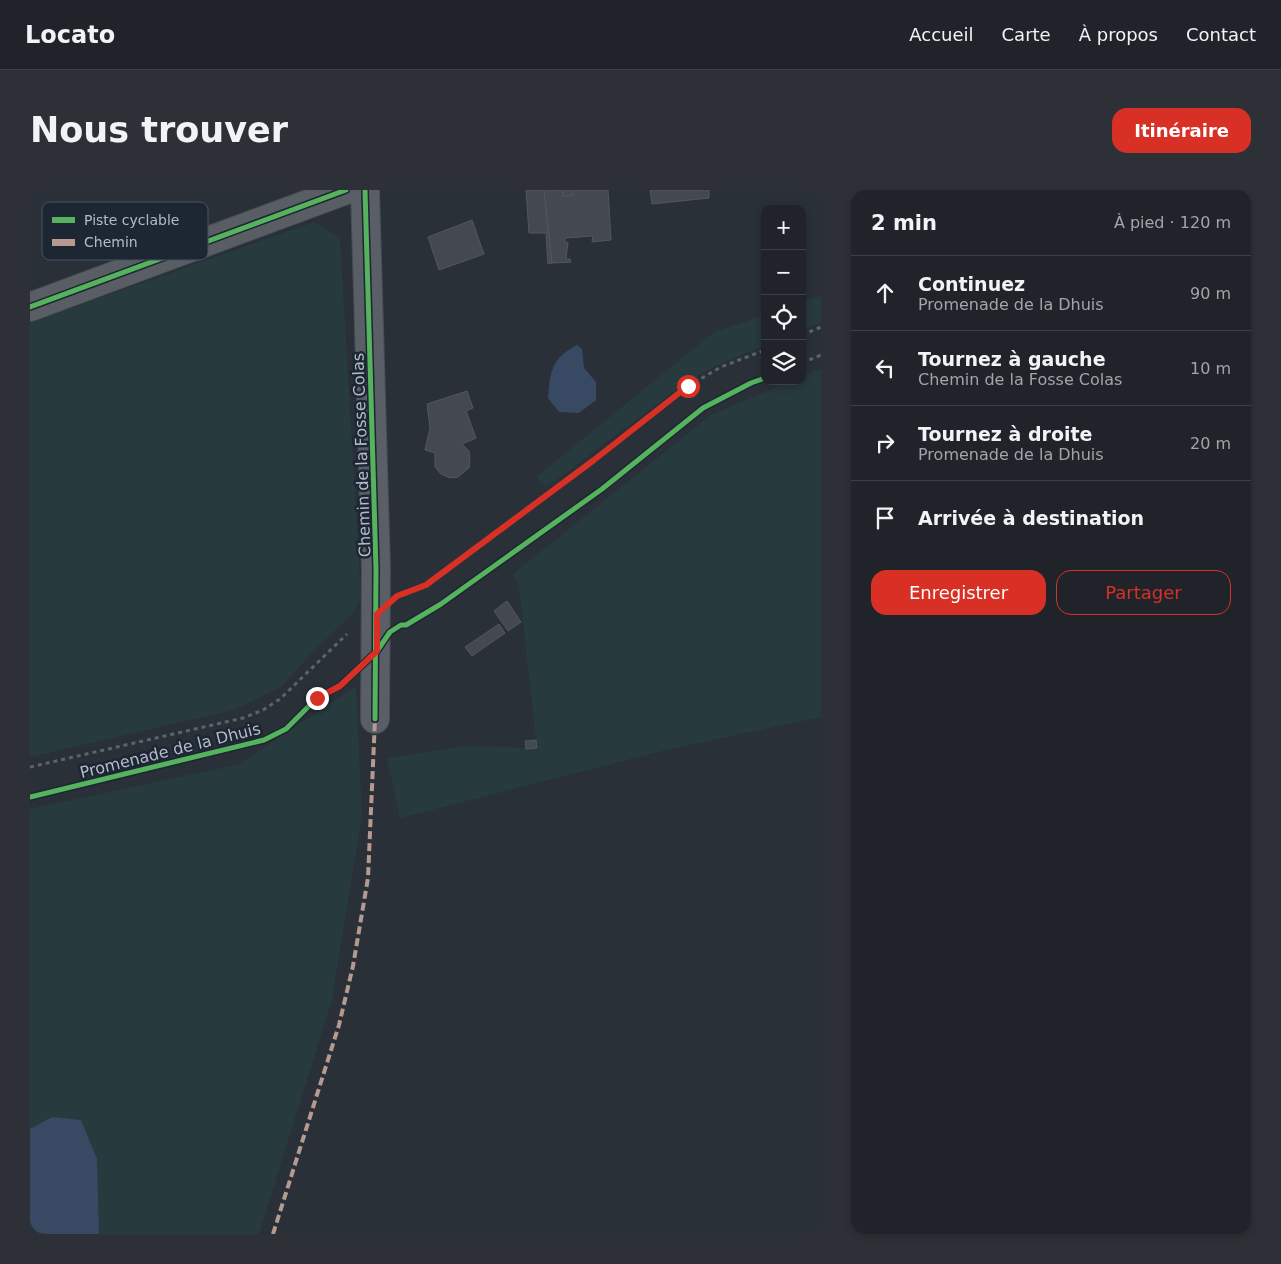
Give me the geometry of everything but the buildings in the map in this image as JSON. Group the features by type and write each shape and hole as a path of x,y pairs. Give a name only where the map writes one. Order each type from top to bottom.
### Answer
{"street":[{"path":"208,241 346,190"},
{"name":"Chemin de la Fosse Colas","path":"365,190 377,614 375,719"},
{"path":"30,307 157,260"}],"path":[{"path":"806,333 821,327"},
{"path":"806,362 821,356"},
{"path":"377,651 390,632 401,625 406,625 441,604 602,489 704,408 761,379"}],"green space":[{"path":"314,222 340,238 361,597 353,613 281,687 234,710 30,757 30,323"},
{"path":"821,296 821,322 806,328 806,301"},
{"path":"761,316 761,347 717,365 681,386 546,488 536,477 714,332"},
{"path":"821,369 821,717 666,750 400,818 387,758 466,746 537,748 519,586 513,574 711,415 782,385 806,385 806,375"},
{"path":"356,686 362,814 332,1000 259,1234 30,1234 30,809 240,764"}],"water":[{"path":"577,345 582,349 584,368 596,382 596,400 579,413 559,412 548,398 551,373 557,360"},
{"path":"52,1117 81,1120 97,1159 99,1234 30,1234 30,1129"}],"marked path":[{"path":"273,1234 339,1025 353,966 368,878 375,719"}],"cycle path":[{"path":"208,241 346,190"},
{"path":"365,190 376,569 375,719"},
{"path":"30,307 157,260"},
{"name":"Promenade de la Dhuis","path":"30,797 264,740 286,729 317,698 340,686 377,651 390,632 401,625 406,625 441,604 602,489 703,408 761,379"}],"route":[{"path":"317,698 340,686 377,651 377,614 397,596 426,585 594,460 688,386"}]}
